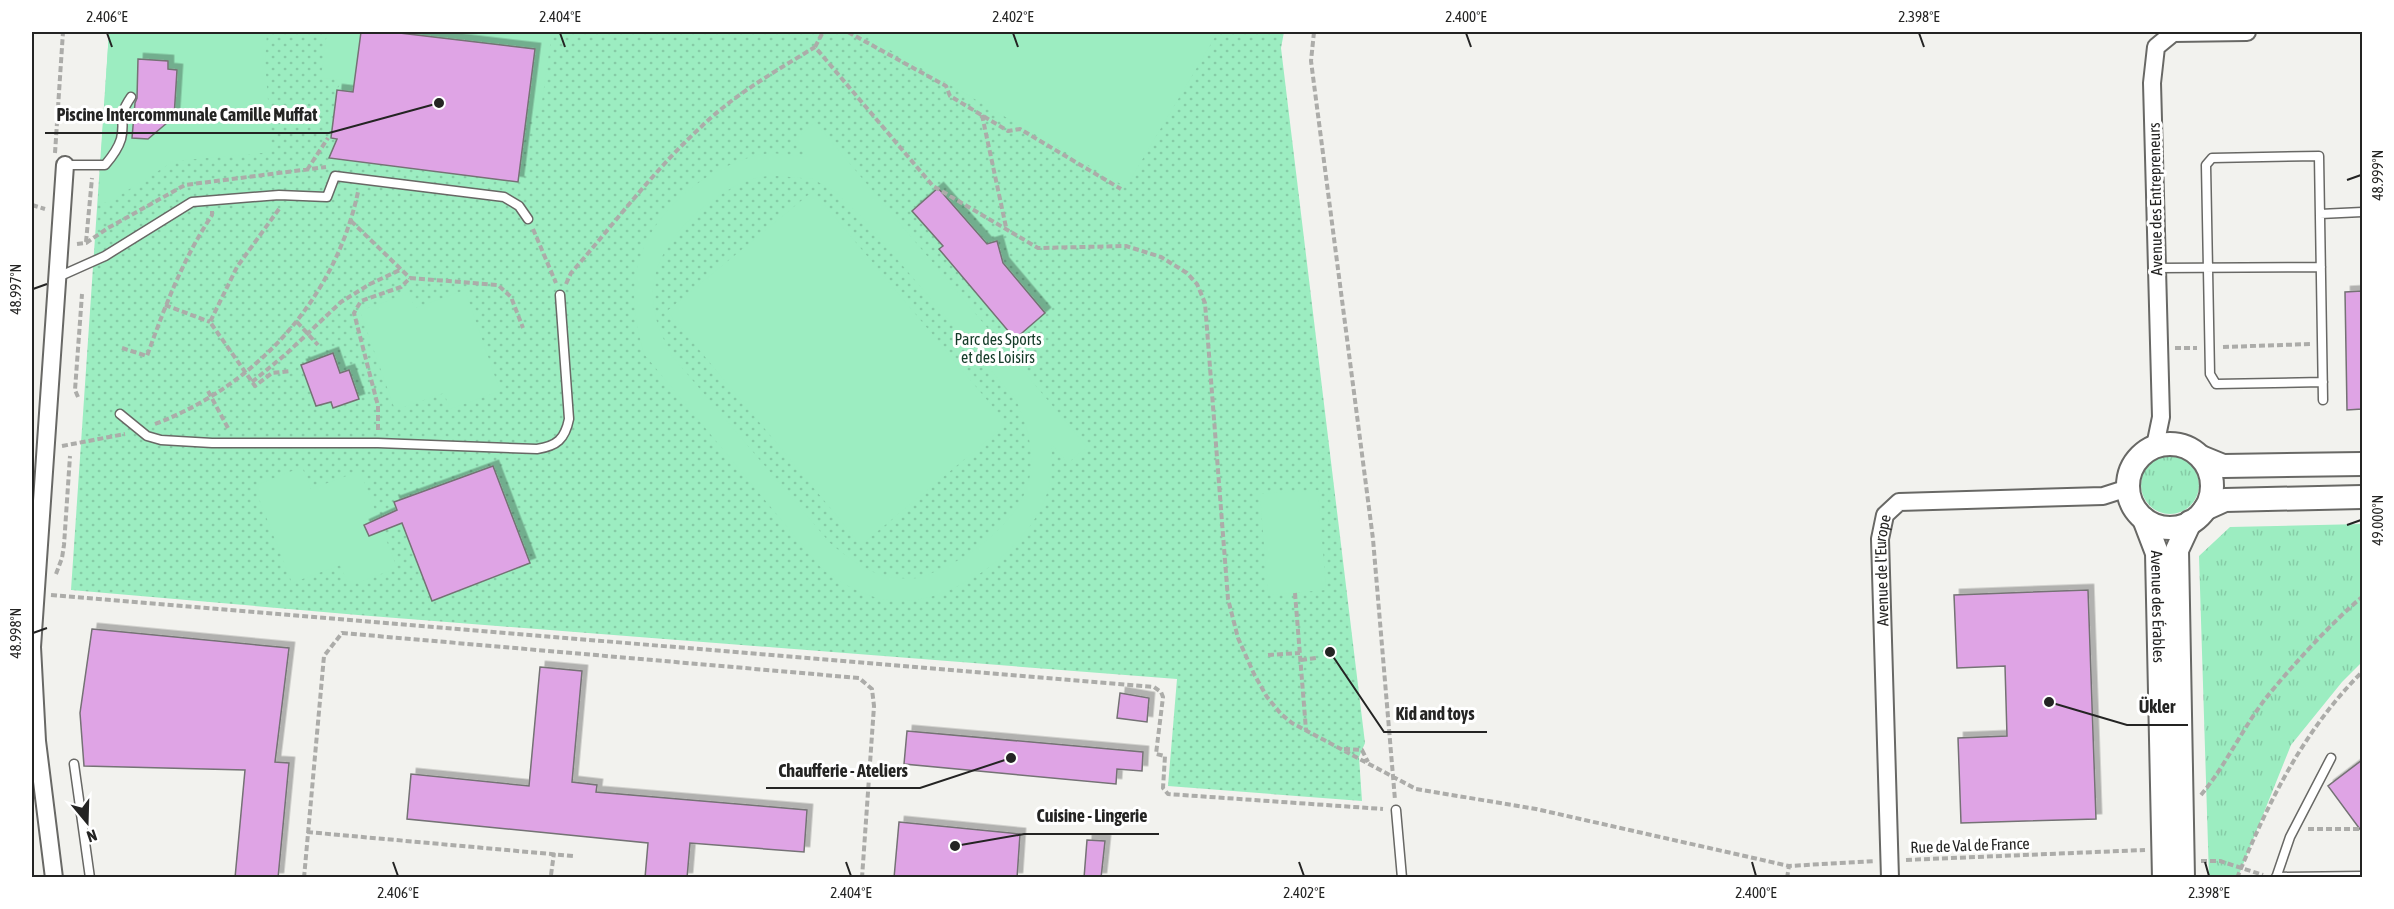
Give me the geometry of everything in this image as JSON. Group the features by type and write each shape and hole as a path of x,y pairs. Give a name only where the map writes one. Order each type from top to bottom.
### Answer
{"main road":[{"path":"2362,464 2223,466 2201,457 2191,449 2167,444 2143,453 2134,463 2129,475 2128,488 2136,510 2144,519 2155,525 2166,527 2179,526 2225,500 2362,497"},
{"path":"2197,515 2211,496 2212,482 2201,457"},
{"name":"Avenue des Érables","path":"2189,870 2182,819 2176,550 2197,515"},
{"name":"Avenue des Érables","path":"2144,519 2157,553 2164,878"}],"street":[{"name":"Avenue des Entrepreneurs","path":"2155,447 2161,417 2152,83 2156,47 2173,33 2247,32"},
{"path":"54,878 39,813 32,647 37,469 45,449 64,165"},
{"name":"Avenue de l'Europe","path":"1890,878 1880,539 1885,515 1899,502 2103,496 2128,488"}],"lane":[{"path":"64,165 105,165 113,156 121,139 122,111 131,97"},
{"path":"2323,382 2216,384 2210,374 2206,165 2212,158 2319,156 2323,344 2323,382 2323,400"},
{"path":"58,277 105,256 192,202 287,195 327,197 335,176 504,197 519,206 528,219"},
{"path":"2320,214 2362,212"},
{"path":"2157,268 2321,267"},
{"path":"120,414 147,436 161,440 212,443 378,443 537,449 559,442 566,433 568,419 560,295"},
{"path":"2331,758 2297,822 2276,877 2362,876"},
{"path":"74,764 90,878"},
{"path":"1396,810 1402,878"}],"path":[{"path":"63,32 55,153 64,165"},
{"path":"560,295 571,273 702,125 746,91 815,47 823,32"},
{"path":"848,32 946,86 950,96 1008,131 1020,129 1121,189"},
{"path":"48,594 1154,687 1163,697 1156,754 1165,756 1163,788 1168,794 1396,810 1373,539 1311,61 1314,32"},
{"path":"815,47 933,186 1038,248 1126,246 1161,257 1187,273 1197,284 1205,303 1228,599 1238,638 1267,697 1292,723 1368,763"},
{"path":"982,115 1006,228"},
{"path":"307,170 328,138"},
{"path":"86,243 93,165"},
{"path":"45,449 139,430 172,418 211,397 246,373 297,322 327,275 351,221 361,179"},
{"path":"122,348 147,356 165,305 184,262 212,215 207,181"},
{"path":"210,322 237,267 287,195"},
{"path":"528,219 560,295"},
{"path":"351,221 410,278 498,285 511,297 523,328"},
{"path":"252,381 308,334 341,302 369,284 402,269"},
{"path":"378,443 378,406 354,313 361,301 401,287 410,278"},
{"path":"78,396 75,390 82,294"},
{"path":"165,305 210,322 255,386 272,373 291,371"},
{"path":"297,322 318,345"},
{"path":"2159,349 2323,344"},
{"path":"207,391 228,428"},
{"path":"56,575 62,558 70,456"},
{"path":"46,601 51,585"},
{"path":"1295,593 1306,731"},
{"path":"2182,819 2219,774 2265,699 2362,597"},
{"path":"304,878 324,656 342,633 859,678 872,689 874,706 862,878"},
{"path":"1268,655 1300,653"},
{"path":"1301,660 1316,658"},
{"path":"2237,878 2261,820 2302,745 2362,672"},
{"path":"1342,749 1362,750 1368,763"},
{"name":"Rue de Val de France","path":"1368,763 1416,789 1536,809 1789,866 2163,850"},
{"path":"2297,822 2309,830 2362,830"},
{"path":"308,832 573,856"},
{"path":"551,875 554,853"},
{"path":"2189,870 2220,861 2242,867 2256,874 2276,877"},
{"path":"1787,878 1789,866"}],"green space":[{"name":"Parc des Sports et des Loisirs","path":"109,32 1284,32 1281,48 1365,743 1359,757 1362,801 1168,786 1177,679 358,615 71,590"},
{"path":"109,32 267,32 265,61 272,152 174,161 109,202 98,203"},
{"path":"327,32 552,32 540,115 526,115 518,182 329,158 337,140 331,138 337,90 342,80 321,78"},
{"path":"859,32 1218,32 1126,187"},
{"path":"815,122 1087,447 1068,463 1052,445 1049,486 1041,508 1028,529 1011,549 990,566 968,581 944,592 920,599 886,600 857,590 822,569 644,354 635,310 635,282 640,259 661,218 695,185 736,162 764,154 808,157 795,140","holes":["779,176 813,179 835,192 860,215 1016,400 1026,427 1031,456 1030,475 1025,492 1016,509 1004,524 972,551 955,562 921,577 903,578 877,574 830,543 672,356 663,339 654,311 653,291 658,265 678,232 707,204 740,184 756,178"]},
{"path":"813,191 1007,424 861,545 667,311"},
{"path":"465,290 500,391 450,409 444,393 395,410 360,311 409,293 415,308"},
{"path":"2164,456 2176,456 2191,464 2199,479 2199,491 2191,506 2176,514 2164,514 2149,506 2141,491 2141,479 2149,464"},
{"path":"302,467 311,489 360,471 397,568 349,586 340,565 292,583 254,486"},
{"path":"1318,490 1326,590 1268,595 1260,494"},
{"path":"2362,524 2362,662 2342,682 2291,745 2238,877 2209,877 2199,556 2230,527"}],"building":[{"path":"361,32 391,32 535,49 518,182 329,158 337,139 331,138 337,90 353,92"},
{"path":"138,59 168,61 168,69 177,70 174,117 148,139 132,138 137,98"},
{"path":"938,188 987,244 997,241 1003,263 1045,313 1015,339 939,249 943,246 912,211"},
{"path":"2362,291 2362,409 2347,410 2345,292"},
{"path":"333,353 340,373 349,370 359,399 333,408 331,402 316,406 301,365"},
{"path":"493,466 530,563 432,601 402,523 369,536 364,525 397,510 394,502"},
{"path":"2088,590 2096,819 1961,823 1958,738 2007,736 2005,666 1957,668 1954,595"},
{"path":"92,629 289,648 275,762 289,763 278,878 235,878 245,770 84,766 80,713"},
{"path":"540,667 582,671 572,782 597,785 596,792 807,810 804,852 690,843 687,878 645,878 648,843 407,819 411,774 529,786"},
{"path":"1120,693 1149,698 1147,722 1117,718"},
{"path":"907,731 1143,752 1142,771 1117,769 1116,784 904,764"},
{"path":"2362,760 2362,832 2328,786"},
{"path":"899,822 1020,834 1017,878 894,878"},
{"path":"1087,840 1105,841 1101,878 1084,878"}],"place":[{"name":"Piscine Intercommunale Camille Muffat","path":"439,103"},
{"name":"Kid and toys","path":"1330,652"},
{"name":"Ükler","path":"2049,702"},
{"name":"Chaufferie - Ateliers","path":"1011,758"},
{"name":"Cuisine - Lingerie","path":"955,846"}]}
